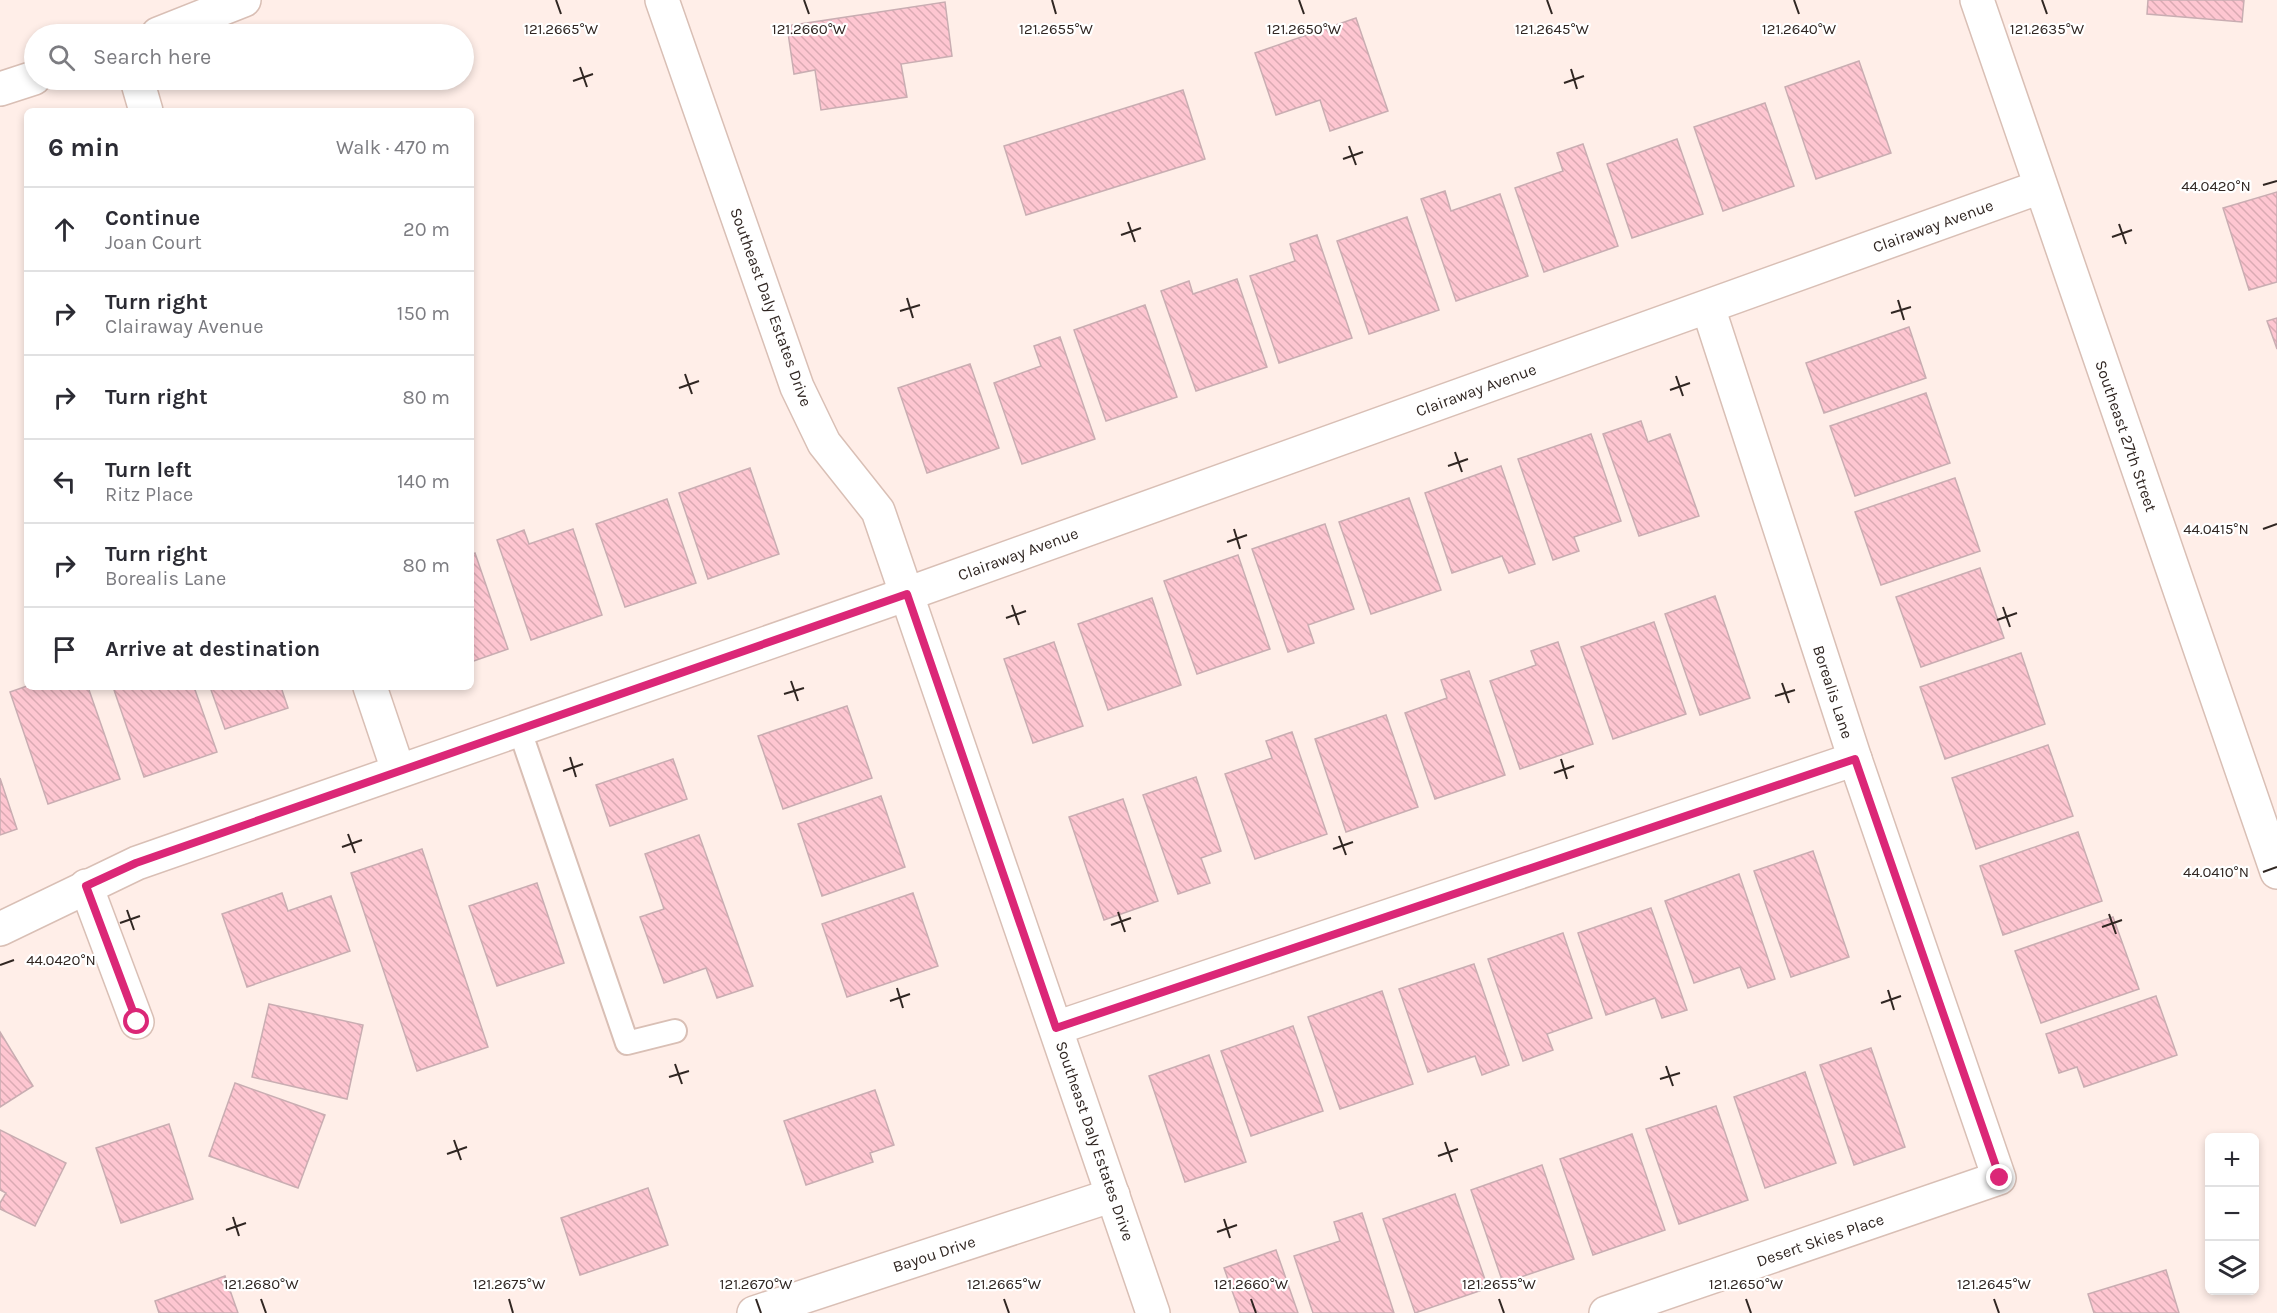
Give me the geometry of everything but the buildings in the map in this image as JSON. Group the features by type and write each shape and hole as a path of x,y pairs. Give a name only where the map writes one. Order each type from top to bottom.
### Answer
{"street":[{"path":"183,24 244,0"},
{"name":"Southeast Daly Estates Drive","path":"662,0 797,387 824,443 878,511 1153,1313"},
{"name":"Southeast 27th Street","path":"1977,0 2277,872"},
{"path":"0,89 24,81"},
{"path":"140,90 145,108"},
{"name":"Clairaway Avenue","path":"0,929 136,863 907,594 2040,187"},
{"name":"Borealis Lane","path":"1708,307 1855,759 2000,1178"},
{"path":"371,690 398,770"},
{"path":"1056,1028 1855,759"},
{"path":"86,886 137,1022"},
{"name":"Desert Skies Place","path":"1606,1313 2000,1178"},
{"name":"Bayou Drive","path":"754,1313 1113,1195"}],"lane":[{"path":"519,728 627,1042 675,1031"}],"route":[{"path":"137,1022 86,886 136,863 907,594 1056,1028 1855,759 2000,1178"}]}
